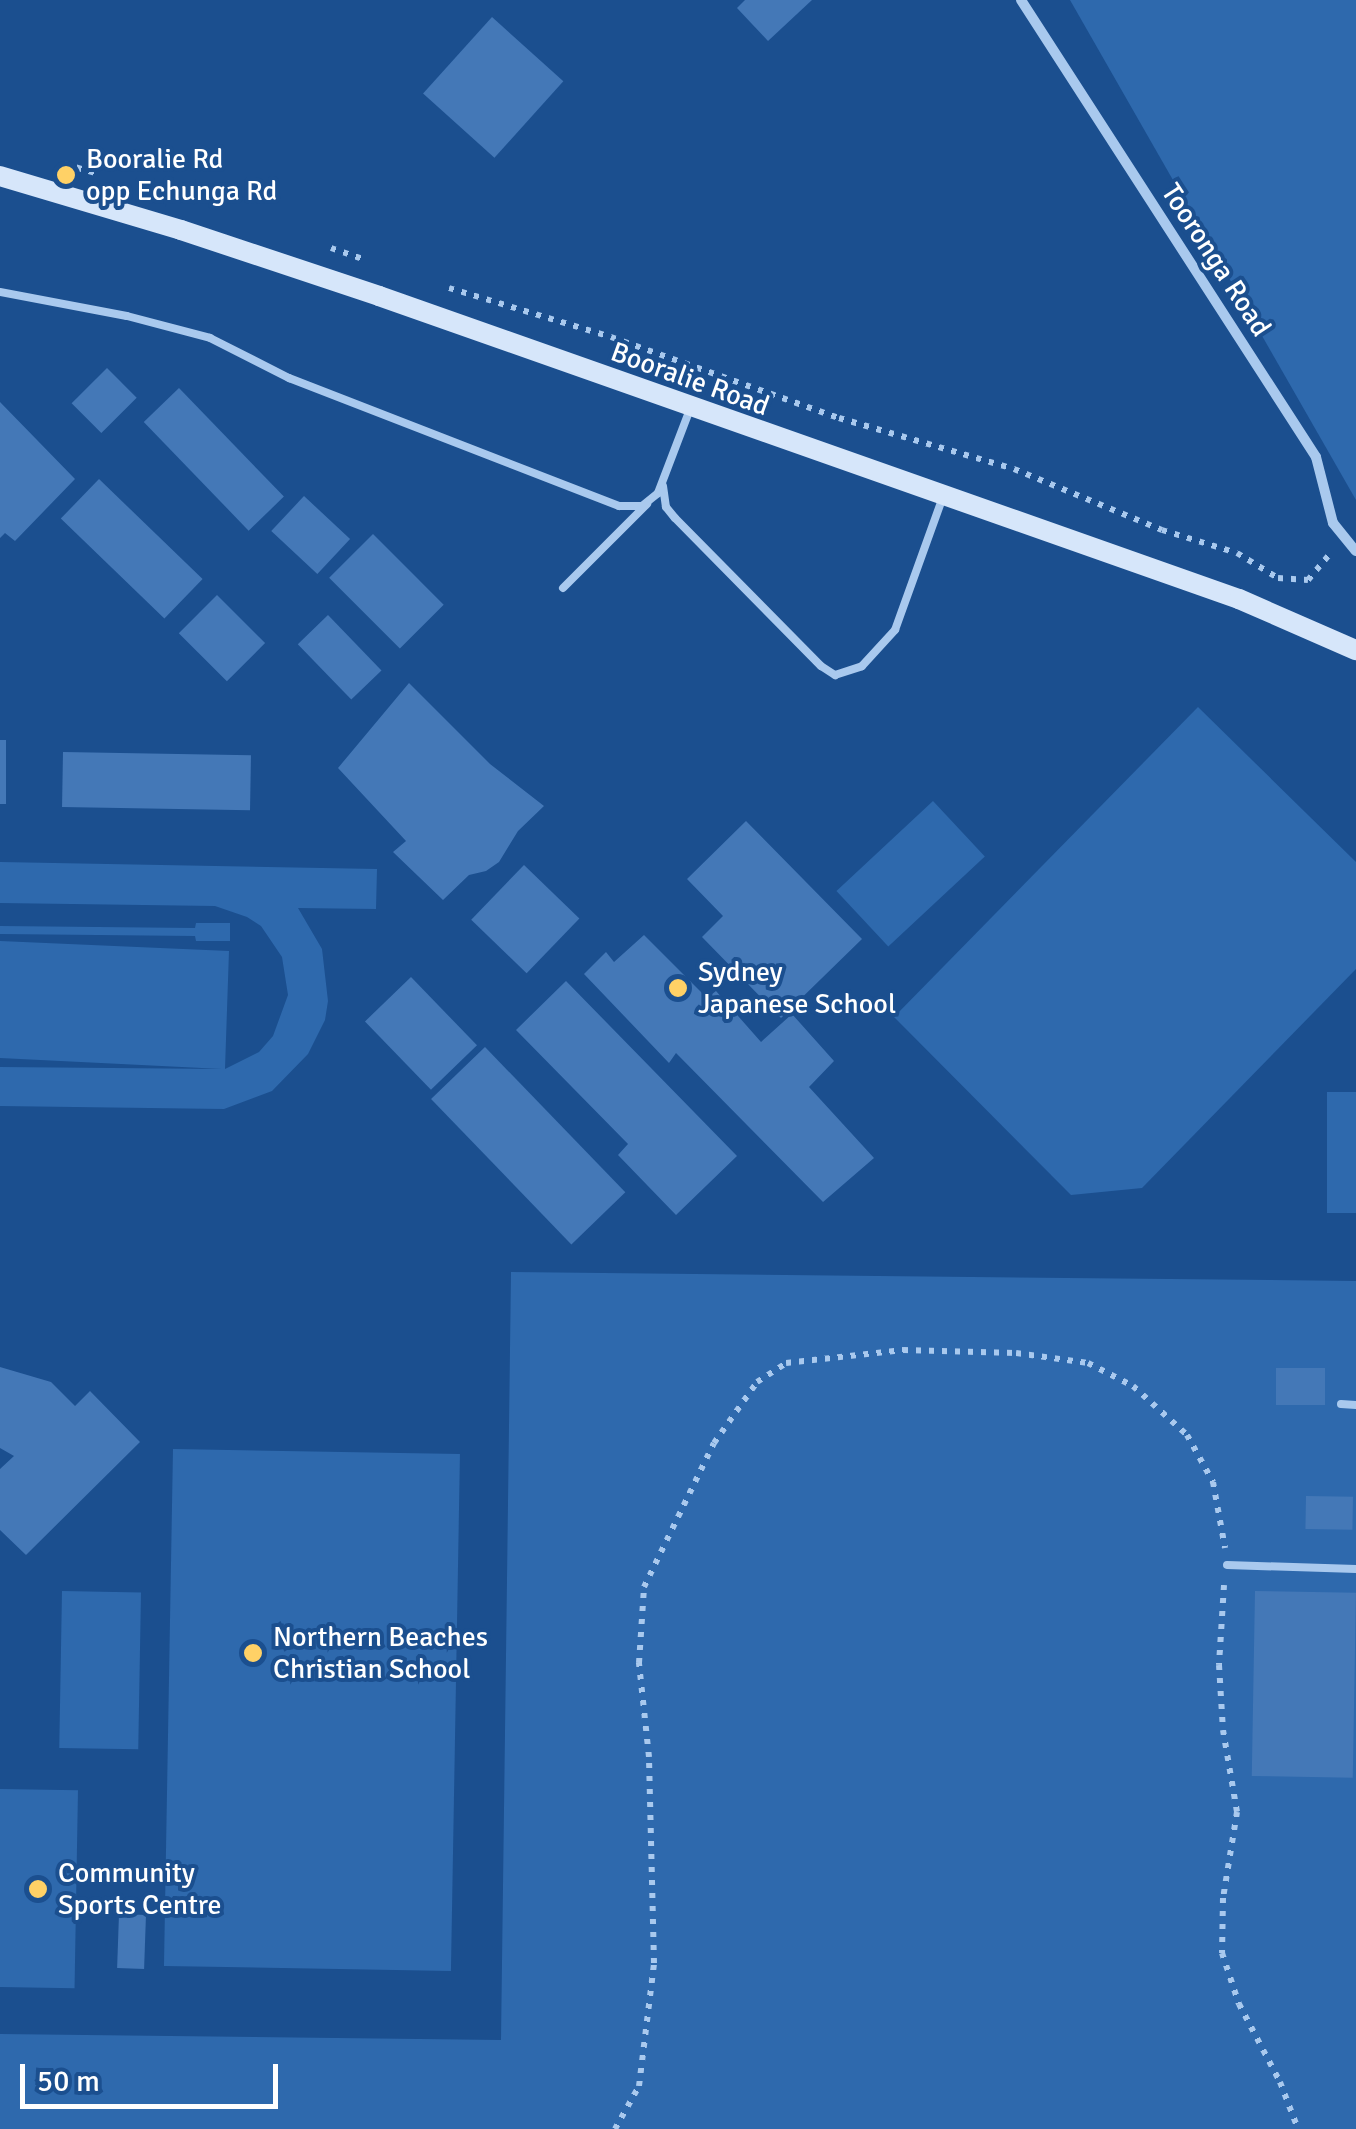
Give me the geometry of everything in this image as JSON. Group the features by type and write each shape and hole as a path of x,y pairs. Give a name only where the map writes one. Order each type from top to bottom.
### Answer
{"street":[{"name":"Tooronga Road","path":"1021,0 1316,457 1333,523 1356,550"},
{"name":"Booralie Road","path":"0,176 379,296 690,409 1240,599 1356,650"}],"lane":[{"path":"0,292 210,338 289,378 619,506 650,501"},
{"path":"563,588 650,501 663,482 690,409"},
{"path":"663,482 662,495 675,518 821,666 836,675 862,666 895,630 943,497"},
{"path":"1341,1404 1356,1405"},
{"path":"1227,1565 1356,1569"}],"path":[{"path":"48,160 105,176"},
{"path":"320,246 383,268"},
{"path":"442,286 584,328 839,418 1014,469 1162,530 1238,553 1278,578 1308,580 1324,566 1342,534"},
{"path":"616,2129 639,2086 656,1941 649,1757 640,1663 644,1587 714,1443 757,1382 786,1362 903,1350 1016,1353 1088,1363 1152,1401 1202,1457 1213,1482 1227,1565 1219,1665 1222,1730 1236,1812 1223,1898 1222,1953 1239,2004 1280,2082 1298,2129"}],"shaded area":[{"path":"1070,0 1356,0 1356,500"},
{"path":"1198,707 1356,862 1356,969 1142,1188 1071,1195 894,1017"},
{"path":"933,801 985,857 888,947 836,891"},
{"path":"0,862 377,869 376,909 298,908 322,949 328,1001 325,1020 308,1054 272,1091 224,1109 0,1106 0,1067 222,1069 0,1058 0,941 229,951 225,1069 259,1052 273,1036 288,995 282,957 261,926 247,917 215,906 0,903"},
{"path":"196,923 230,923 230,941 196,941 195,936 0,934 0,926 195,928"},
{"path":"1327,1092 1356,1092 1356,1213 1327,1213"},
{"path":"511,1272 1356,1281 1356,2129 0,2129 0,2034 501,2040"},
{"path":"173,1449 460,1454 451,1971 164,1966"},
{"path":"62,1591 141,1592 138,1749 59,1748"},
{"name":"Community Sports Centre","path":"0,1789 78,1790 75,1988 0,1987"}],"building":[{"path":"745,0 812,0 768,41 737,8"},
{"path":"492,17 563,81 494,158 423,94"},
{"path":"107,368 137,398 101,433 72,403"},
{"path":"179,388 284,497 249,531 144,422"},
{"path":"0,402 75,479 15,541 5,533 0,538"},
{"path":"99,479 203,579 164,619 61,519"},
{"path":"304,496 350,539 317,574 271,531"},
{"path":"373,534 444,605 400,649 329,578"},
{"path":"217,595 265,643 227,681 179,633"},
{"path":"328,615 381,670 351,700 298,644"},
{"path":"409,683 490,764 544,806 518,831 499,862 486,871 469,875 443,900 393,852 406,841 338,768"},
{"path":"0,740 6,740 6,804 0,804"},
{"path":"63,752 251,755 250,810 62,807"},
{"path":"746,821 862,939 781,1018 702,937 723,916 687,879"},
{"path":"524,865 579,918 527,973 471,920"},
{"path":"644,935 707,998 716,991 761,1042 792,1014 834,1061 809,1087 874,1158 823,1202 676,1053 669,1063 584,974 606,952 614,962"},
{"path":"411,977 477,1045 431,1090 365,1021"},
{"path":"566,981 737,1156 676,1215 618,1155 628,1144 516,1030"},
{"path":"485,1047 625,1192 571,1244 431,1099"},
{"path":"0,1367 51,1382 75,1406 90,1391 140,1442 26,1555 0,1530 0,1469 14,1456 0,1448"},
{"path":"1276,1368 1325,1368 1325,1405 1276,1405"},
{"path":"1306,1496 1353,1497 1352,1530 1305,1529"},
{"path":"1255,1591 1356,1593 1353,1778 1252,1776"},
{"path":"119,1914 146,1915 144,1969 117,1968"}],"place":[{"name":"Booralie Rd opp Echunga Rd","path":"66,175"},
{"name":"Sydney Japanese School","path":"678,988"},
{"name":"Northern Beaches Christian School","path":"253,1653"},
{"name":"Community Sports Centre","path":"38,1889"}]}
